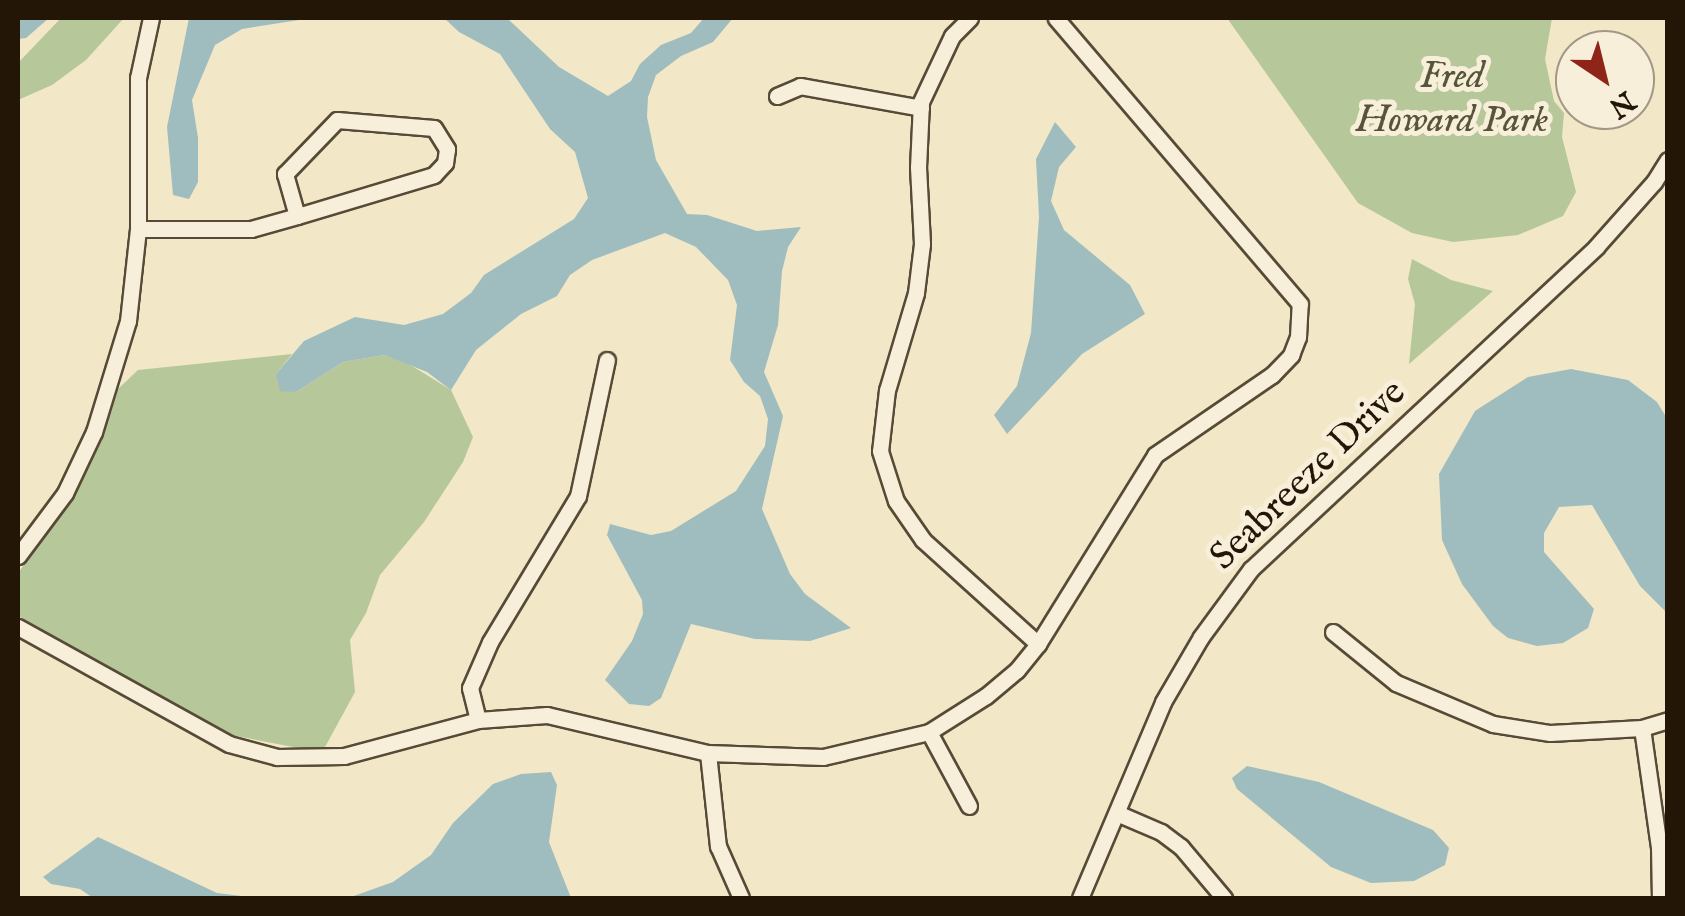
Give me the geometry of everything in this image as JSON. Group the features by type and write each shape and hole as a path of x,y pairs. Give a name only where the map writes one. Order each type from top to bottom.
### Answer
{"street":[{"path":"18,556 65,493 94,432 128,321 138,228 138,78 151,18"},
{"path":"970,18 952,36 935,66 921,108 918,167 922,244 916,293 887,390 880,451 883,473 902,510 940,559 1038,644"},
{"path":"18,627 229,744 276,757 344,756 478,720 546,715 708,752 823,757 929,732 986,696 1038,644 1155,455 1272,375 1291,355 1298,336 1300,304 1056,18"},
{"path":"777,96 800,86 921,108"},
{"path":"138,228 251,229 297,216 434,175 444,162 447,149 443,137 434,128 336,120 285,174 297,216"},
{"name":"Seabreeze Drive","path":"1080,898 1120,814 1163,702 1201,637 1252,569 1596,247 1654,182 1668,160"},
{"path":"478,720 470,688 490,642 578,496 608,360"},
{"path":"1333,632 1396,683 1492,724 1550,733 1642,728 1668,720"},
{"path":"1642,728 1659,847 1660,898"},
{"path":"929,732 970,806"},
{"path":"708,752 718,846 741,898"},
{"path":"1120,814 1161,832 1181,846 1224,898"}],"green space":[{"path":"61,18 124,18 86,60 52,85 18,100 18,63"},
{"name":"Fred Howard Park","path":"1227,18 1552,18 1545,59 1555,102 1555,130 1563,130 1576,192 1563,216 1518,235 1453,242 1412,233 1358,203"},
{"path":"1412,259 1451,280 1493,291 1409,364 1415,304 1408,279"},
{"path":"292,354 276,374 296,392 343,362 385,355 404,361 451,390 473,437 463,462 424,522 380,575 366,613 350,640 355,692 325,747 304,749 231,735 18,616 18,573 74,498 103,438 118,389 138,370"}],"water":[{"path":"18,18 49,18 26,38 18,39"},
{"path":"189,18 312,18 242,29 215,45 192,100 198,138 198,182 189,199 173,195 167,127"},
{"path":"444,18 507,18 559,67 608,96 631,81 640,64 661,45 691,33 704,18 733,18 713,42 681,56 656,75 648,97 647,117 656,160 687,214 707,215 757,231 801,227 788,247 778,325 764,372 783,416 762,509 790,574 805,594 851,628 810,641 755,639 691,624 661,698 649,706 629,704 605,680 632,641 643,614 642,600 607,535 610,524 651,535 671,531 736,491 765,446 768,419 760,396 744,382 730,360 737,305 728,280 696,247 665,233 592,260 570,275 557,296 521,314 476,350 451,390 427,372 385,355 343,362 296,392 280,391 276,374 304,341 355,317 404,325 443,314 471,293 484,275 574,219 588,198 575,152 550,129 500,54 459,32"},
{"path":"1055,122 1076,147 1059,167 1051,201 1064,230 1130,285 1145,314 1082,354 1007,434 994,415 1017,386 1031,333 1039,217 1036,159"},
{"path":"1571,369 1628,380 1657,402 1665,415 1667,613 1640,586 1592,505 1559,507 1544,533 1544,552 1594,609 1588,628 1563,643 1537,646 1508,638 1493,626 1462,584 1442,540 1439,474 1475,411 1528,377"},
{"path":"1247,766 1319,782 1433,830 1449,848 1445,865 1414,881 1371,883 1331,867 1237,789 1232,778"},
{"path":"551,772 557,785 549,842 571,898 348,898 393,882 431,855 453,823 493,784 521,774"},
{"path":"98,837 217,893 258,898 93,898 80,889 51,884 43,877"}]}
